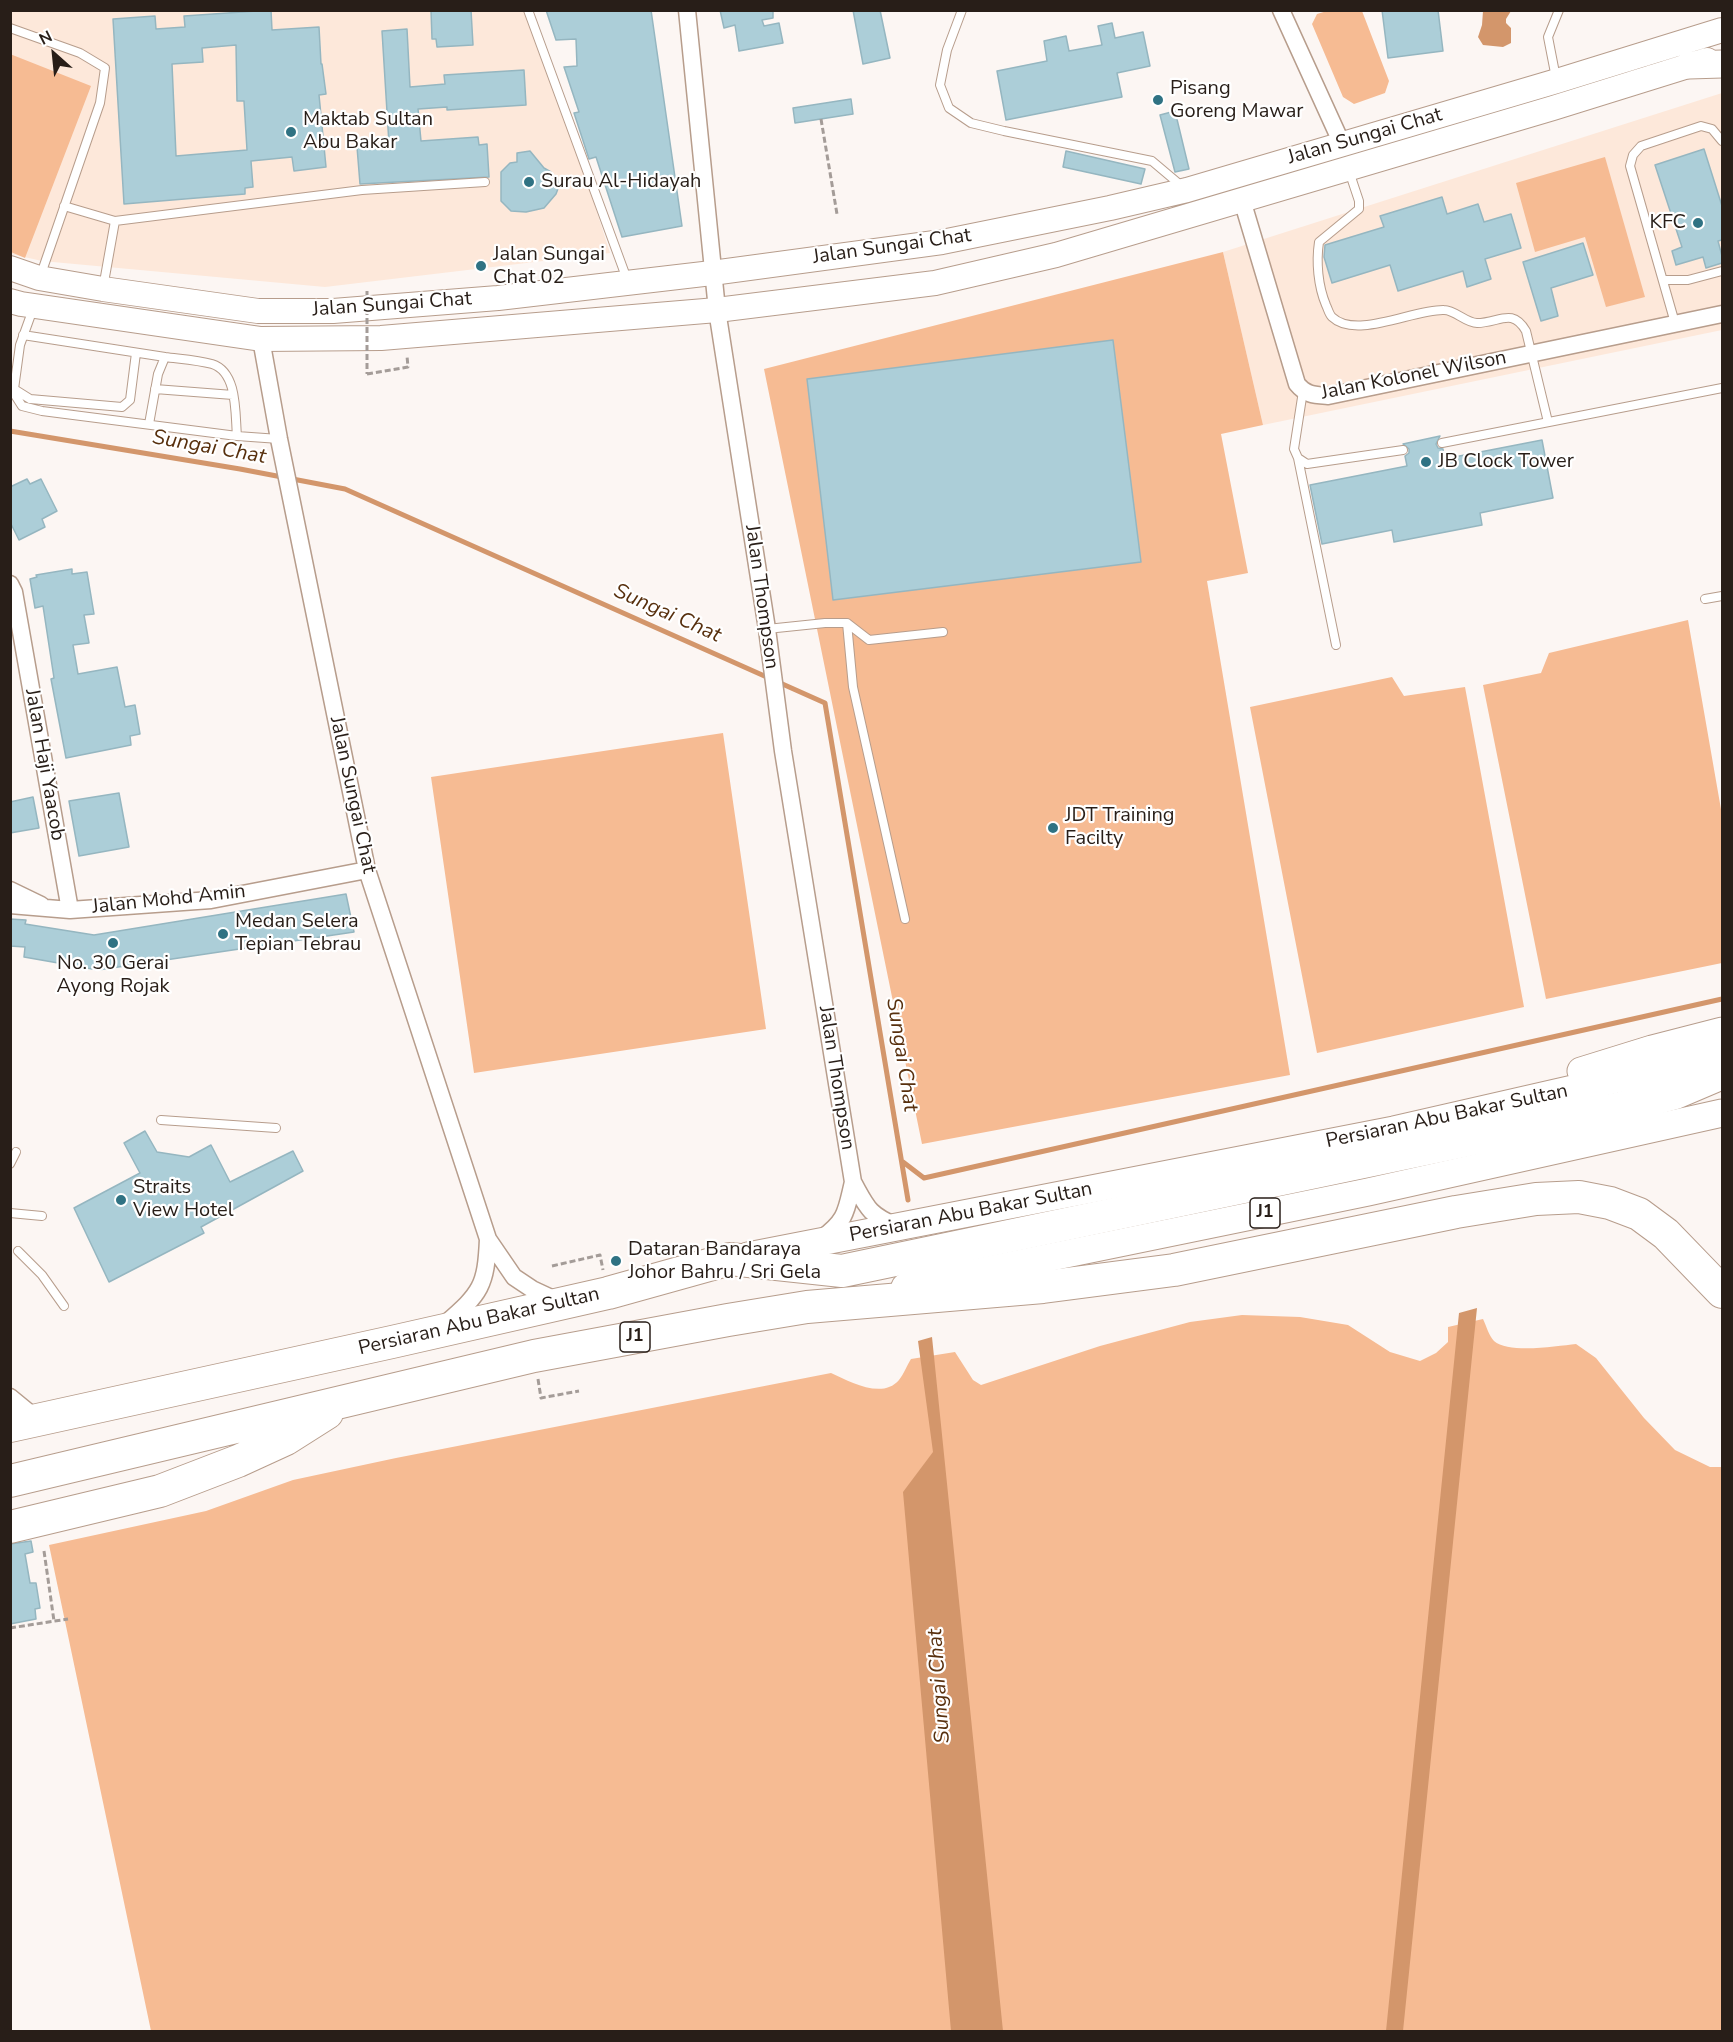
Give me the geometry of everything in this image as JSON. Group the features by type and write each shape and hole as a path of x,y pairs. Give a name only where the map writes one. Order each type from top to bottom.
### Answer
{"highway":[{"path":"730,1259 842,1270 1621,1108 1674,1094 1722,1073"},
{"path":"807,1308 1043,1287 1174,1270 1455,1212 1536,1199 1579,1197 1610,1203 1639,1214 1666,1234 1722,1292"},
{"name":"Persiaran Abu Bakar Sultan","path":"24,1423 562,1303 730,1259"},
{"name":"J1","path":"10,1481 534,1356 728,1320 807,1308"},
{"path":"10,1527 160,1491 238,1461 286,1439 345,1401"}],"main road":[{"name":"Jalan Sungai Chat","path":"10,268 39,278 258,311 333,311 478,300 712,273 942,242 1187,190 1722,30"},
{"name":"Jalan Sungai Chat","path":"19,304 261,339 381,338 717,310 935,282 1056,255 1349,169 1722,55"},
{"path":"1689,65 1722,64"},
{"path":"1394,1130 1652,1049 1722,1031"},
{"name":"Persiaran Abu Bakar Sultan","path":"730,1259 1394,1130 1722,1055"},
{"name":"J1","path":"807,1308 1368,1192 1722,1113"}],"street":[{"name":"Jalan Thompson","path":"687,10 717,310 768,636 783,751 853,1182 870,1212 881,1220 899,1227"},
{"path":"1281,10 1342,144"},
{"name":"Jalan Kolonel Wilson","path":"1242,200 1297,384 1311,395 1328,396 1722,314"},
{"name":"Jalan Sungai Chat","path":"261,339 367,870 488,1239 514,1277 532,1289 562,1303"},
{"name":"Jalan Haji Yaacob","path":"10,584 14,592 70,910"},
{"name":"Jalan Mohd Amin","path":"10,890 49,909 70,910 211,900 367,870"},
{"path":"10,905 49,909"},
{"name":"Jalan Thompson","path":"815,1243 835,1228 844,1217 853,1182"},
{"name":"Jalan Sungai Chat","path":"436,1332 469,1303 484,1281 488,1239"},
{"path":"10,1397 24,1423"}],"lane":[{"path":"528,10 628,282"},
{"path":"962,10 947,50 940,85 949,108 971,123 993,129 1152,161 1187,190"},
{"path":"1557,81 1548,37 1559,10"},
{"path":"10,28 80,53 105,68 100,103 39,278"},
{"path":"1675,323 1630,166 1633,155 1641,146 1701,126 1712,129 1722,141"},
{"path":"1349,169 1359,201 1359,210 1319,242 1317,258 1322,296 1331,316 1342,323 1357,326 1445,310 1475,324 1510,317 1521,322 1526,331 1548,422"},
{"path":"64,206 115,221 362,190 485,182"},
{"path":"103,289 115,221"},
{"path":"1663,280 1688,280 1722,271"},
{"path":"19,304 23,335 14,389 22,406 42,411 237,436 279,438"},
{"path":"23,335 213,364 224,371 231,385 237,436"},
{"path":"14,389 30,399 122,407 130,400 136,352"},
{"path":"149,424 158,374 165,357"},
{"path":"1442,443 1722,388"},
{"path":"155,389 233,395"},
{"path":"1303,391 1294,450 1298,458 1336,645"},
{"path":"1298,458 1307,464 1404,450"},
{"path":"1705,599 1722,596"},
{"path":"768,636 825,623 847,623 869,640 943,632"},
{"path":"847,623 853,687 905,920"},
{"path":"160,1120 276,1128"},
{"path":"10,1164 16,1152"},
{"path":"10,1213 42,1216"},
{"path":"18,1251 42,1275 64,1306"}],"path":[{"path":"821,119 837,214"},
{"path":"367,291 368,374 408,367"},
{"path":"552,1266 600,1255"},
{"path":"541,1398 579,1391"},
{"path":"44,1551 54,1621"},
{"path":"10,1628 68,1619"}],"shaded area":[{"name":"Maktab Sultan Abu Bakar","path":"11,10 533,11 610,253 325,287 42,261 11,254"},
{"path":"1327,11 1362,11 1389,81 1385,93 1354,104 1343,97 1312,24 1317,14"},
{"path":"10,54 91,86 25,258 11,252"},
{"path":"1722,93 1722,330 1263,425 1223,252"},
{"path":"1605,157 1645,297 1606,307 1585,237 1535,252 1516,183"},
{"name":"JDT Training Facilty","path":"1223,252 1263,425 1221,434 1248,573 1207,581 1290,1075 922,1144 764,369"},
{"path":"1688,620 1722,815 1722,963 1546,999 1483,685 1541,673 1549,653"},
{"path":"1392,677 1404,696 1465,687 1524,1007 1317,1053 1250,707"},
{"path":"723,733 766,1029 474,1073 431,777"},
{"path":"1242,1315 1300,1317 1348,1325 1390,1352 1420,1361 1436,1353 1448,1342 1448,1327 1483,1319 1492,1339 1501,1345 1534,1348 1576,1344 1596,1358 1644,1418 1675,1450 1710,1467 1722,1467 1722,2031 151,2031 49,1545 206,1511 293,1480 831,1373 865,1387 884,1388 892,1386 899,1380 911,1359 955,1352 973,1380 981,1385 1100,1346 1190,1322"}],"water":[{"path":"1483,11 1511,11 1506,23 1511,28 1511,43 1503,47 1483,45 1478,37"},
{"path":"1477,1308 1403,2031 1386,2031 1459,1313"},
{"path":"932,1337 1003,2031 951,2031 903,1492 933,1452 918,1341"}],"building":[{"path":"271,10 272,30 319,27 321,64 326,94 319,95 326,167 294,171 292,157 251,161 253,187 245,188 245,194 124,204 113,19 155,16 156,29 185,27 184,16","holes":["236,45 237,101 244,101 247,150 176,156 172,64 203,62 202,48"]},
{"path":"431,10 471,10 473,45 437,47 436,39 432,39"},
{"path":"546,10 651,10 682,226 622,237 596,157 589,159 574,113 579,112 564,67 577,66 576,39 556,40"},
{"path":"720,10 773,10 773,18 762,20 764,26 779,23 783,43 739,51 735,25 724,28"},
{"path":"853,10 880,10 890,58 863,64"},
{"path":"1382,10 1438,10 1443,51 1388,58"},
{"path":"1112,23 1115,38 1143,32 1150,66 1117,73 1122,97 1006,120 997,71 1047,61 1044,41 1066,36 1069,51 1102,45 1098,26"},
{"path":"407,29 410,87 445,84 444,75 524,70 526,105 447,110 447,107 418,109 421,141 478,137 479,145 487,144 489,177 360,184 357,147 389,144 382,31"},
{"path":"851,99 853,114 795,123 793,108"},
{"path":"1175,111 1189,169 1175,172 1160,115"},
{"name":"KFC","path":"1704,149 1722,206 1722,240 1718,241 1722,263 1706,268 1703,257 1676,265 1672,251 1682,247 1655,165"},
{"name":"Surau Al-Hidayah","path":"530,151 544,168 551,172 552,176 557,177 559,186 556,194 544,208 526,212 511,211 501,201 501,172 510,163 517,162 517,153"},
{"path":"1066,151 1145,169 1141,184 1063,167"},
{"path":"1442,197 1447,214 1478,204 1484,222 1511,214 1521,248 1485,259 1491,279 1467,287 1463,271 1398,291 1390,265 1332,283 1324,257 1325,245 1384,227 1380,216"},
{"path":"1583,243 1593,275 1551,288 1558,316 1541,321 1523,262"},
{"path":"1113,340 1141,562 833,600 807,379"},
{"path":"1440,436 1436,444 1438,448 1443,449 1444,459 1542,440 1553,498 1480,513 1482,525 1394,542 1392,530 1322,544 1310,485 1407,466 1405,456 1409,453 1409,449 1403,444"},
{"path":"27,479 30,484 41,479 57,511 42,519 45,527 19,540 10,522 10,487"},
{"path":"72,569 72,574 87,572 94,614 84,615 89,643 73,645 78,674 117,667 125,707 135,705 140,734 130,736 131,745 66,758 51,679 54,678 43,606 35,608 30,579 37,577 36,575"},
{"path":"119,793 129,847 79,856 69,801"},
{"path":"33,797 39,828 10,833 10,802"},
{"name":"Medan Selera Tepian Tebrau","path":"346,894 354,932 98,970 24,957 25,947 10,946 10,919 26,920 25,924 94,935"},
{"path":"145,1131 157,1152 189,1157 211,1145 230,1182 293,1151 303,1171 201,1227 204,1233 109,1282 74,1208 140,1173 124,1143"},
{"path":"31,1541 33,1552 25,1554 30,1583 36,1583 40,1608 35,1609 36,1619 10,1624 10,1544"}],"waterway":[{"name":"Sungai Chat","path":"10,431 345,489 825,703 908,1200"},
{"path":"903,1162 924,1178 1722,999"}],"place":[{"name":"Pisang Goreng Mawar","path":"1158,100"},
{"name":"Maktab Sultan Abu Bakar","path":"291,132"},
{"name":"Surau Al-Hidayah","path":"529,182"},
{"name":"KFC","path":"1698,223"},
{"name":"Jalan Sungai Chat 02","path":"481,266"},
{"name":"JB Clock Tower","path":"1426,462"},
{"name":"JDT Training Facilty","path":"1053,828"},
{"name":"Medan Selera Tepian Tebrau","path":"223,934"},
{"name":"No. 30 Gerai Ayong Rojak","path":"113,943"},
{"name":"Straits View Hotel","path":"121,1200"},
{"name":"Dataran Bandaraya Johor Bahru / Sri Gela","path":"616,1261"}]}
